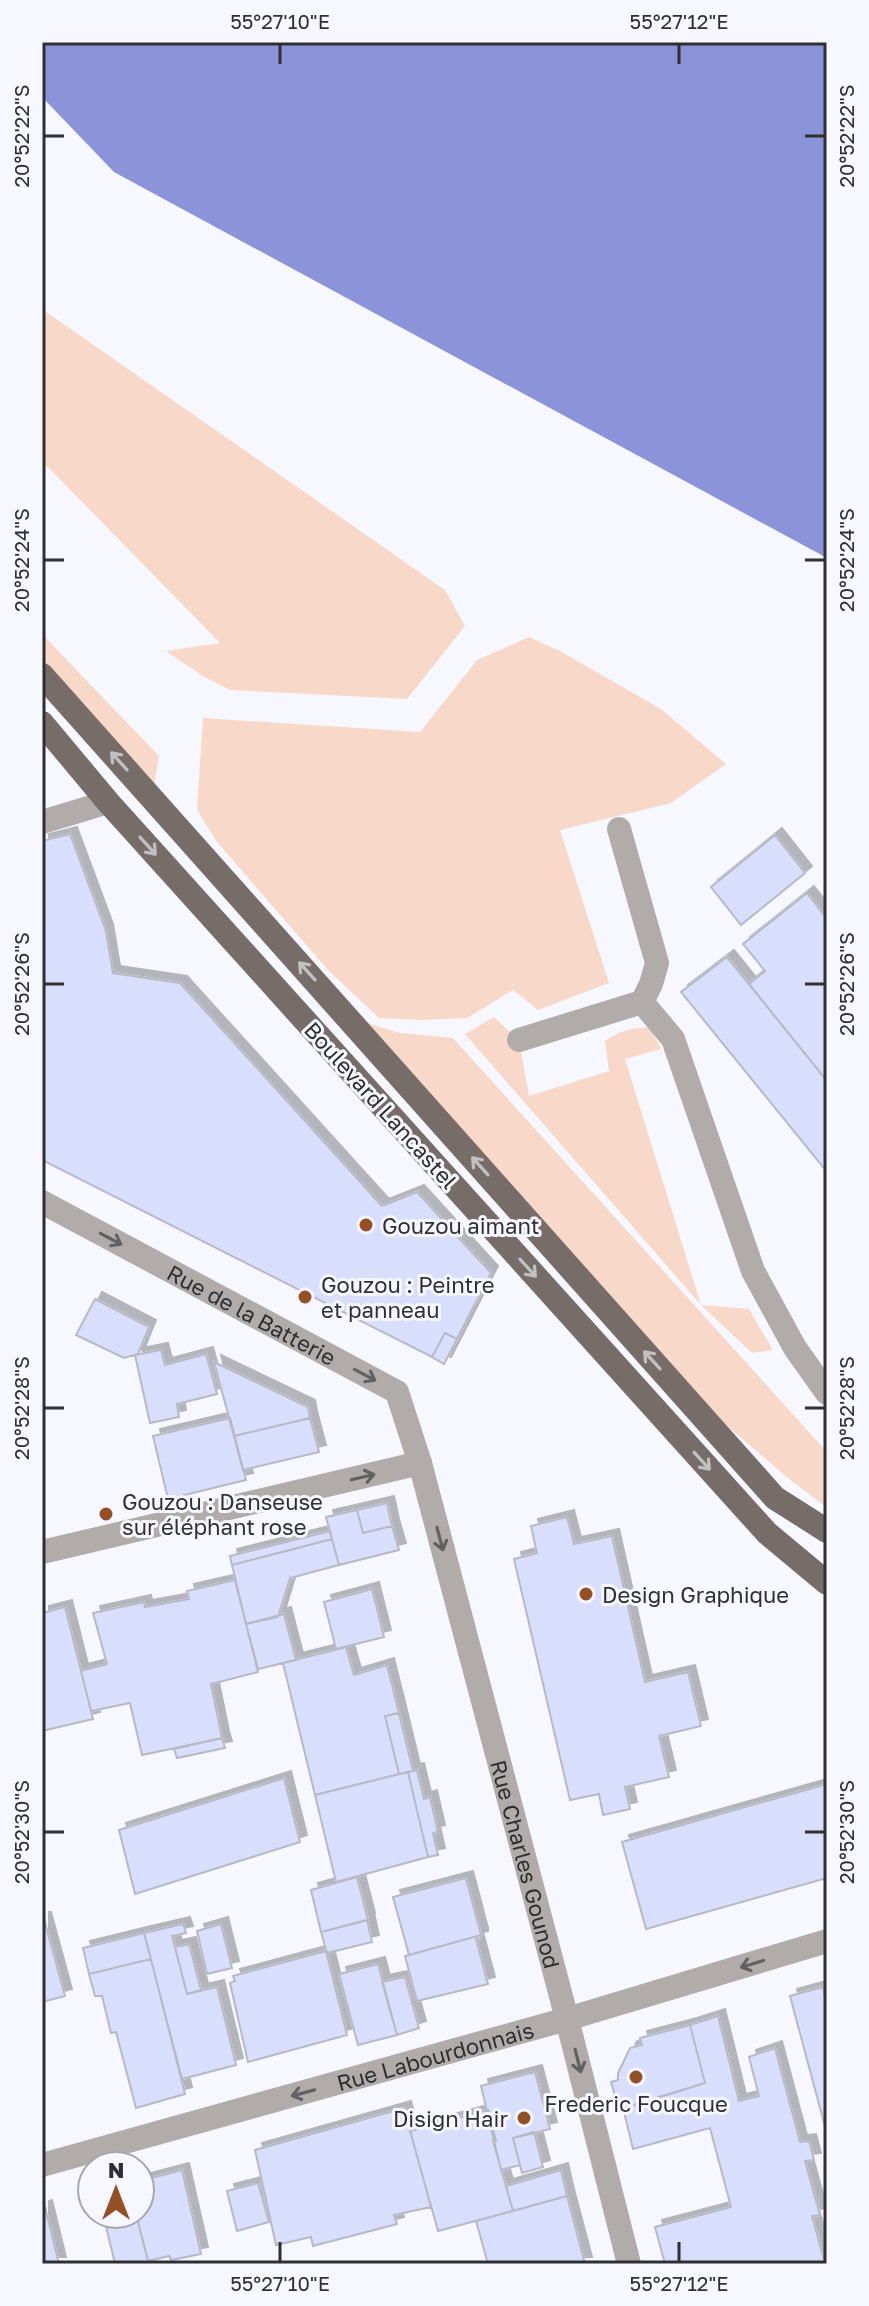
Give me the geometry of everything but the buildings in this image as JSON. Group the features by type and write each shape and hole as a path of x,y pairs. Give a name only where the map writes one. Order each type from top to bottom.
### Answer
{"main road":[{"name":"Boulevard Lancastel","path":"42,675 775,1498 827,1531"},
{"name":"Boulevard Lancastel","path":"42,723 108,802 767,1533 827,1583"}],"street":[{"path":"42,822 108,802"},
{"path":"519,1040 642,1002 651,984 657,963 619,829"},
{"path":"642,1002 673,1039 753,1271 795,1348 827,1393"},
{"name":"Rue de la Batterie","path":"42,1202 397,1392 420,1463"},
{"path":"42,1552 420,1463"},
{"name":"Rue Charles Gounod","path":"420,1463 629,2264"},
{"name":"Rue Labourdonnais","path":"42,2165 567,2019 827,1941"}],"shaded area":[{"path":"42,309 445,590 465,626 407,699 230,690 166,651 220,643 42,461"},
{"path":"42,634 159,756 154,786 42,661"},
{"path":"529,637 560,651 661,709 726,764 671,803 560,830 609,983 538,1010 513,990 467,1018 379,1018 328,970 217,842 197,810 203,718 420,732 477,660"},
{"path":"494,1017 519,1040 529,1096 609,1071 605,1041 626,1030 650,1028 661,1049 625,1059 701,1305 465,1034"},
{"path":"367,1023 400,1033 453,1038 827,1452 827,1508 726,1425"},
{"path":"701,1305 749,1309 773,1350 752,1353"}],"water":[{"path":"42,42 827,42 827,558 114,172 42,97"}],"place":[{"name":"Gouzou aimant","path":"366,1225"},
{"name":"Gouzou : Peintre et panneau","path":"305,1297"},
{"name":"Gouzou : Danseuse sur éléphant rose","path":"106,1514"},
{"name":"Design Graphique","path":"586,1594"},
{"name":"Frederic Foucque","path":"636,2077"},
{"name":"Disign Hair","path":"524,2118"}]}
